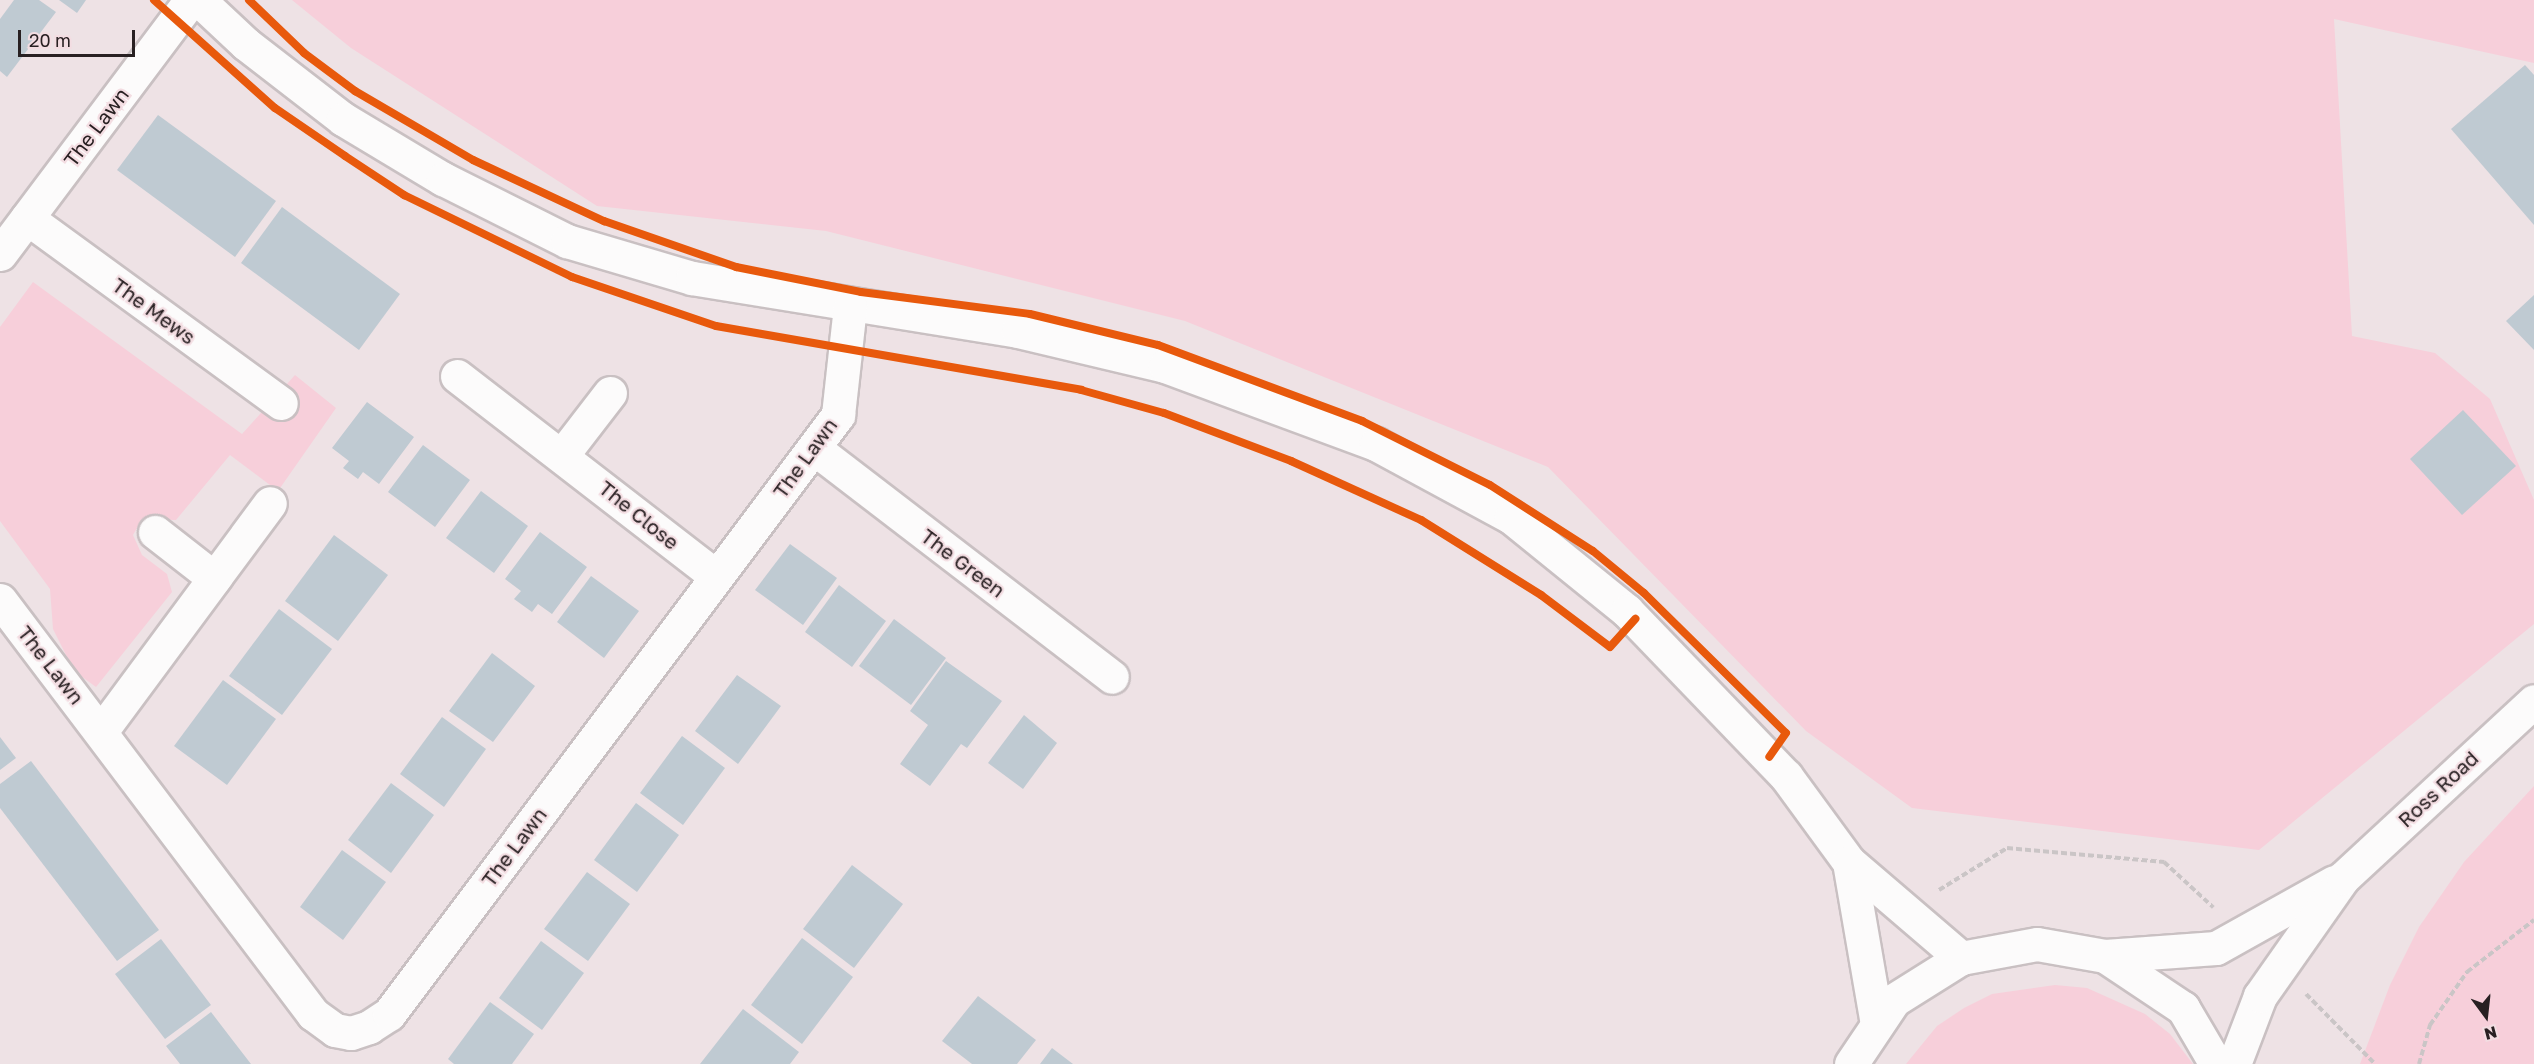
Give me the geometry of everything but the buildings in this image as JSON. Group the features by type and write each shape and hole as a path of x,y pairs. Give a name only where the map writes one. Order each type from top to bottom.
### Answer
{"street":[{"name":"The Lawn","path":"0,254 191,0"},
{"path":"199,0 246,44 343,119 443,179 567,241 692,278 850,307 1018,331 1165,366 1376,444 1510,517 1627,610 1723,706 1786,776 1849,862 1961,958"},
{"name":"The Mews","path":"27,218 281,403"},
{"name":"The Lawn","path":"0,600 102,730 313,1014 335,1030 351,1033 389,1014 716,576 815,449 838,415 850,307"},
{"name":"The Close","path":"457,376 563,454 716,576"},
{"path":"563,454 609,393"},
{"name":"The Green","path":"815,449 1112,677"},
{"path":"102,730 270,503"},
{"path":"155,532 214,578"},
{"name":"Ross Road","path":"2343,878 2534,701"},
{"path":"1849,862 1877,1024"},
{"path":"1851,1064 1894,1000 1961,958 2037,944 2104,956 2216,948 2343,878"},
{"path":"2234,1064 2260,996 2343,878"},
{"path":"2104,956 2183,1008 2216,1064"}],"path":[{"path":"2419,1064 2420,1046 2430,1025 2467,972 2534,920"}],"shaded area":[{"path":"292,0 2534,0 2534,63 2334,19 2352,336 2435,353 2490,399 2534,500 2534,624 2259,850 1912,808 1806,731 1548,467 1185,321 826,231 597,206 351,48"},
{"path":"33,282 242,434 295,375 336,408 278,491 230,455 176,520 142,519 133,535 142,555 167,574 172,592 96,687 74,671 53,629 50,589 0,521 0,327"},
{"path":"2534,786 2534,1064 2360,1064 2390,985 2419,927 2464,862"},
{"path":"2055,985 2087,988 2145,1014 2170,1034 2193,1064 1906,1064 1937,1026 1964,1008 1992,994"}],"cycle path":[{"path":"154,0 275,108 345,156 404,195 572,277 716,326 1081,390 1164,413 1291,461 1421,520 1541,595 1610,647 1635,619"},
{"path":"249,0 304,53 355,91 473,160 604,221 736,267 861,292 1030,314 1158,345 1362,421 1490,485 1593,551 1644,593 1786,733 1769,757"}]}
